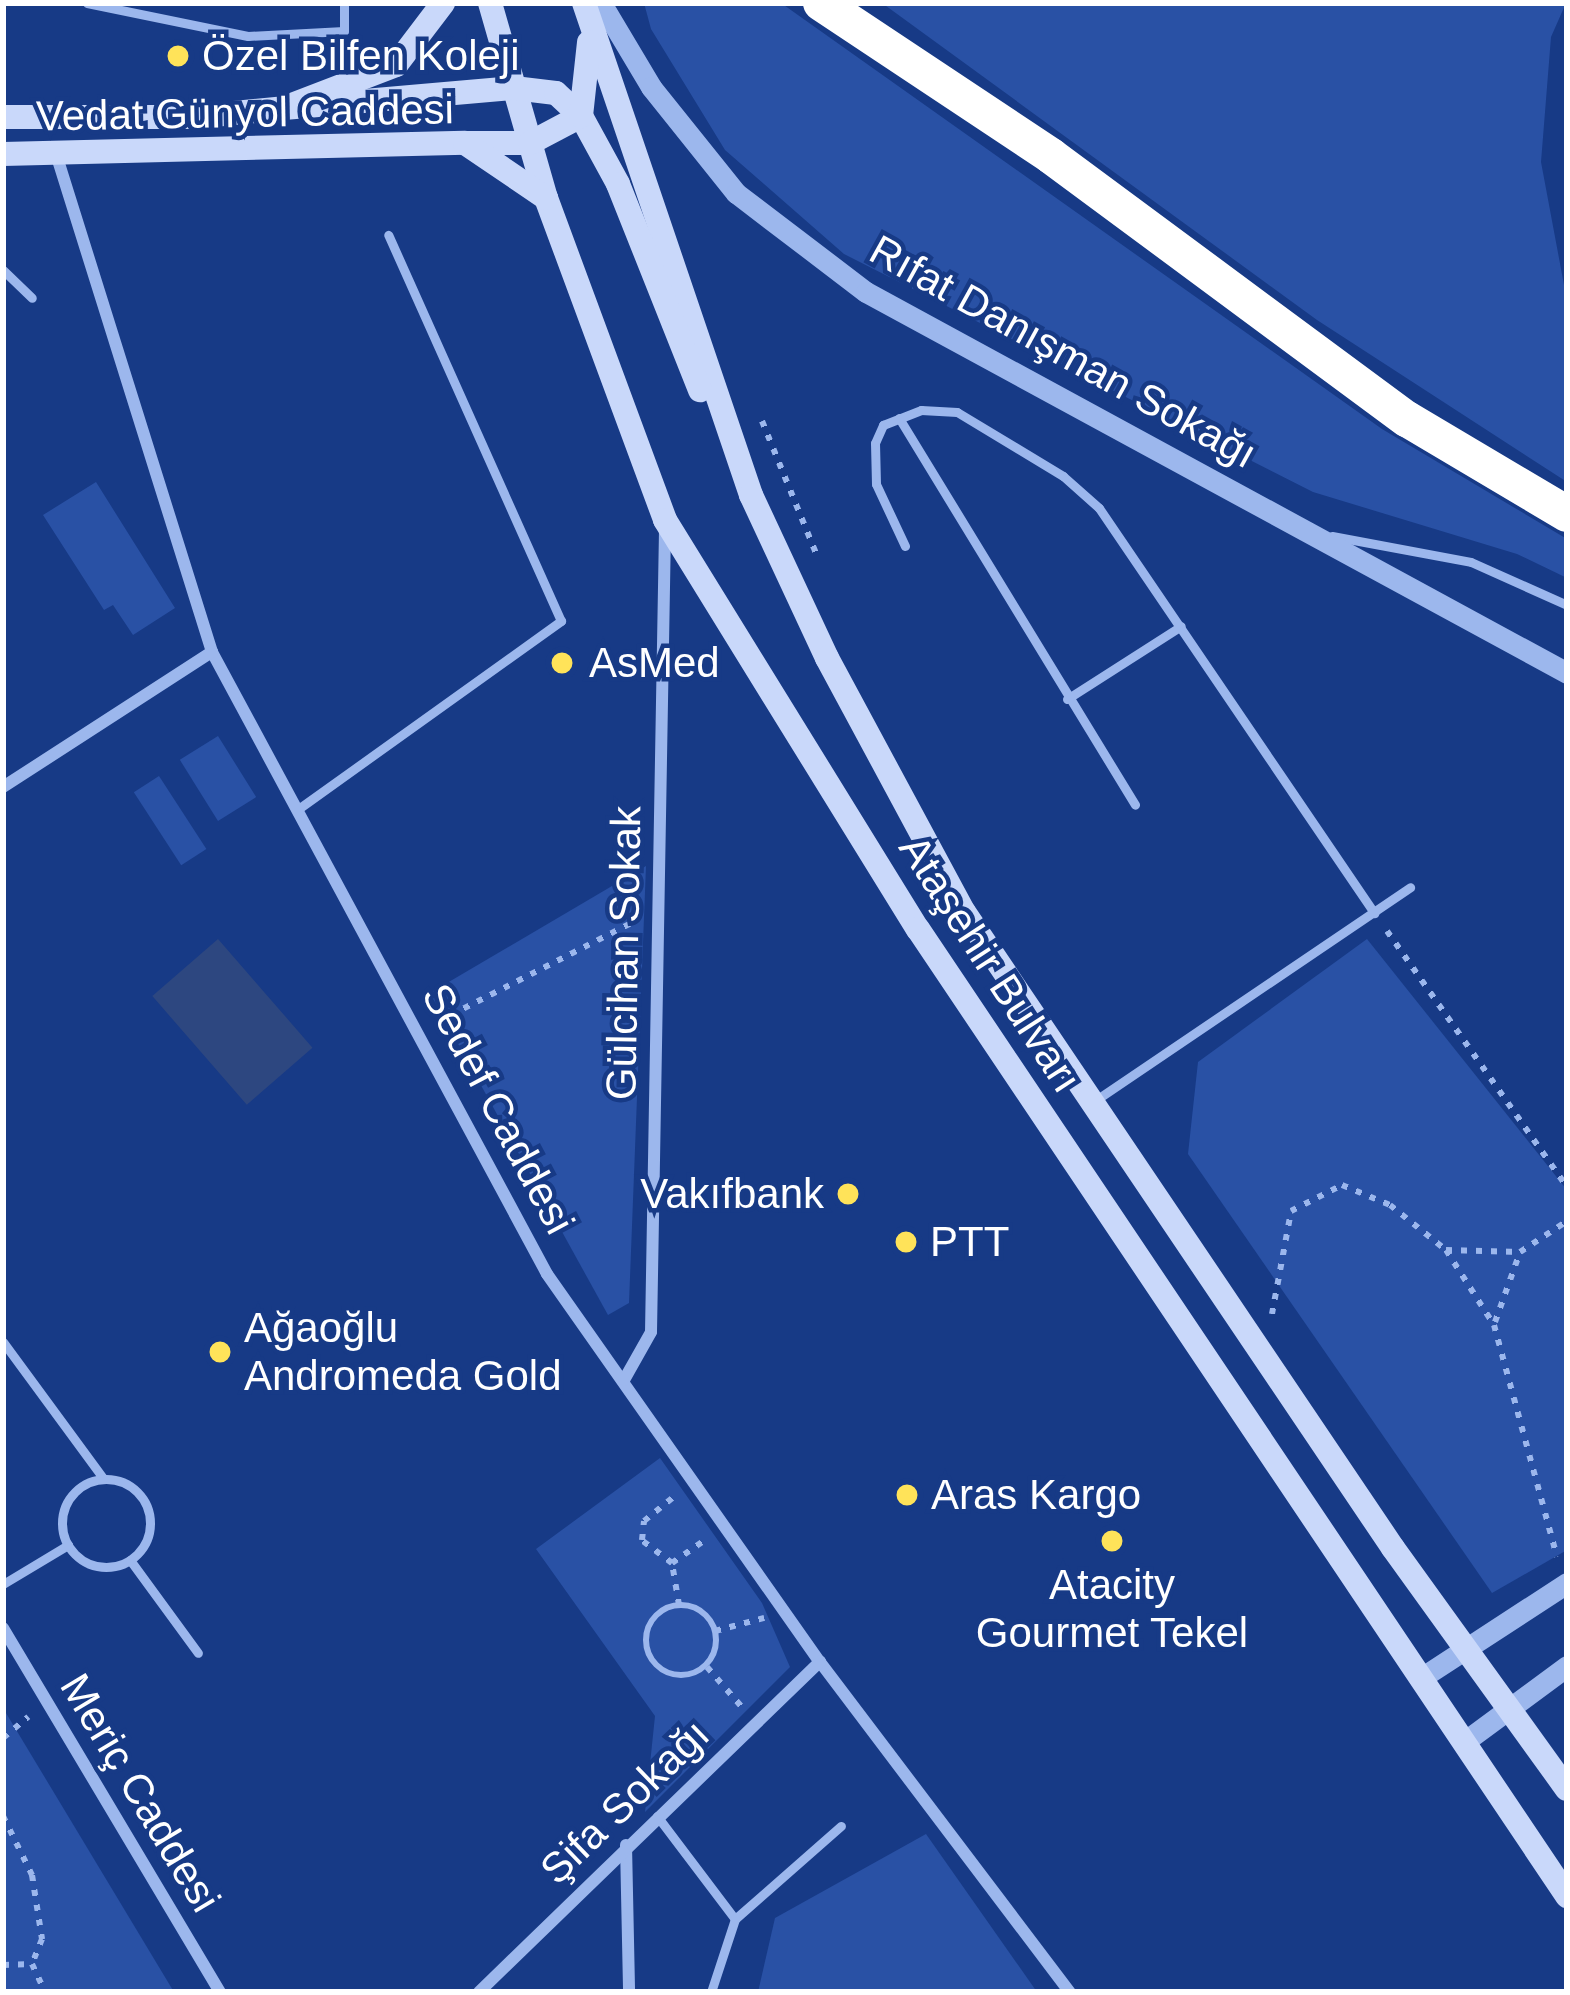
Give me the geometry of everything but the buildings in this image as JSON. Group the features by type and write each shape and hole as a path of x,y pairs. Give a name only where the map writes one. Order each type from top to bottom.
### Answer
{"highway":[{"path":"821,3 1051,156 1407,419 1567,514"}],"main road":[{"name":"Vedat Günyol Caddesi","path":"3,117 193,117 284,108 396,65 443,3"},
{"name":"Ataşehir Bulvarı","path":"490,3 546,198 665,520 918,929 1567,1896"},
{"path":"581,116 591,9"},
{"name":"Ataşehir Bulvarı","path":"591,9 751,495 827,658 964,912 1466,1649 1567,1789"},
{"path":"284,108 514,88 556,93 581,116 618,184 680,348 751,495"},
{"path":"465,143 530,143 581,116"},
{"name":"Vedat Günyol Caddesi","path":"3,154 57,157 465,143 546,198"}],"street":[{"name":"Rıfat Danışman Sokağı","path":"591,9 736,193 866,292 1567,674"},
{"name":"Sedef Caddesi","path":"57,157 212,652 301,807 548,1274 820,1662 1070,1992"},
{"name":"Gülcihan Sokak","path":"624,1380 651,1332 665,520"},
{"path":"3,787 212,652"},
{"path":"1421,1678 1564,1580"},
{"name":"Meriç Caddesi","path":"3,1628 220,1992"},
{"name":"Şifa Sokağı","path":"479,1992 820,1662"},
{"path":"1464,1742 1567,1666"},
{"path":"626,1845 629,1992"}],"lane":[{"path":"87,3 248,36 344,31 344,3"},
{"path":"301,807 561,621 388,236"},
{"path":"3,270 32,298"},
{"path":"905,545 876,484 875,443 883,425 899,418 921,410 956,412 1063,476 1099,508 1374,913"},
{"path":"899,418 1135,805"},
{"path":"1308,531 1471,562 1567,605"},
{"path":"1067,699 1181,626"},
{"path":"1093,1102 1410,887"},
{"path":"3,1342 103,1478 131,1486 149,1510 147,1539 130,1560 89,1564 68,1546 67,1502 103,1478"},
{"path":"3,1584 68,1546"},
{"path":"130,1560 197,1653"},
{"path":"657,1816 735,1919"},
{"path":"711,1992 735,1919 841,1826"}],"path":[{"path":"753,399 822,569"},
{"path":"419,1031 658,909"},
{"path":"1374,913 1567,1187"},
{"path":"1271,1317 1291,1211 1326,1191 1342,1185 1390,1204 1446,1250 1493,1325 1564,1580"},
{"path":"1446,1250 1520,1252 1567,1221"},
{"path":"1493,1325 1520,1252"},
{"path":"1258,1298 1282,1332"},
{"path":"679,1605 672,1563 642,1540 644,1522 694,1480"},
{"path":"672,1563 725,1525"},
{"path":"679,1605 702,1612 715,1631 706,1666 675,1676 648,1655 651,1622 679,1605"},
{"path":"715,1631 785,1611"},
{"path":"706,1666 756,1723"},
{"path":"3,1816 32,1875 42,1939 32,1964 45,1992"},
{"path":"3,1966 32,1964"}],"shaded area":[{"path":"644,3 781,3 1382,429 1567,539 1567,578 1517,554 1313,492 844,254 725,150 651,29"},
{"path":"882,3 1566,3 1551,37 1541,162 1567,301 1567,482 1317,320"},
{"path":"96,482 175,608 133,635 113,605 104,610 43,515"},
{"path":"218,736 256,797 218,821 180,760"},
{"path":"159,776 206,849 181,865 134,792"},
{"path":"646,866 629,1303 608,1315 430,993"},
{"path":"218,939 312,1048 247,1105 152,996"},
{"path":"1367,939 1567,1190 1567,1550 1492,1593 1188,1154 1198,1062"},
{"path":"660,1458 762,1603 790,1667 645,1812 655,1716 536,1549"},
{"path":"3,1708 174,1992 3,1992"},
{"path":"926,1834 1037,1992 758,1992 775,1918"}],"place":[{"name":"Özel Bilfen Koleji","path":"178,56"},
{"name":"AsMed","path":"562,663"},
{"name":"Vakıfbank","path":"848,1194"},
{"name":"PTT","path":"906,1242"},
{"name":"Ağaoğlu Andromeda Gold","path":"220,1352"},
{"name":"Aras Kargo","path":"907,1495"},
{"name":"Atacity Gourmet Tekel","path":"1112,1541"}]}
